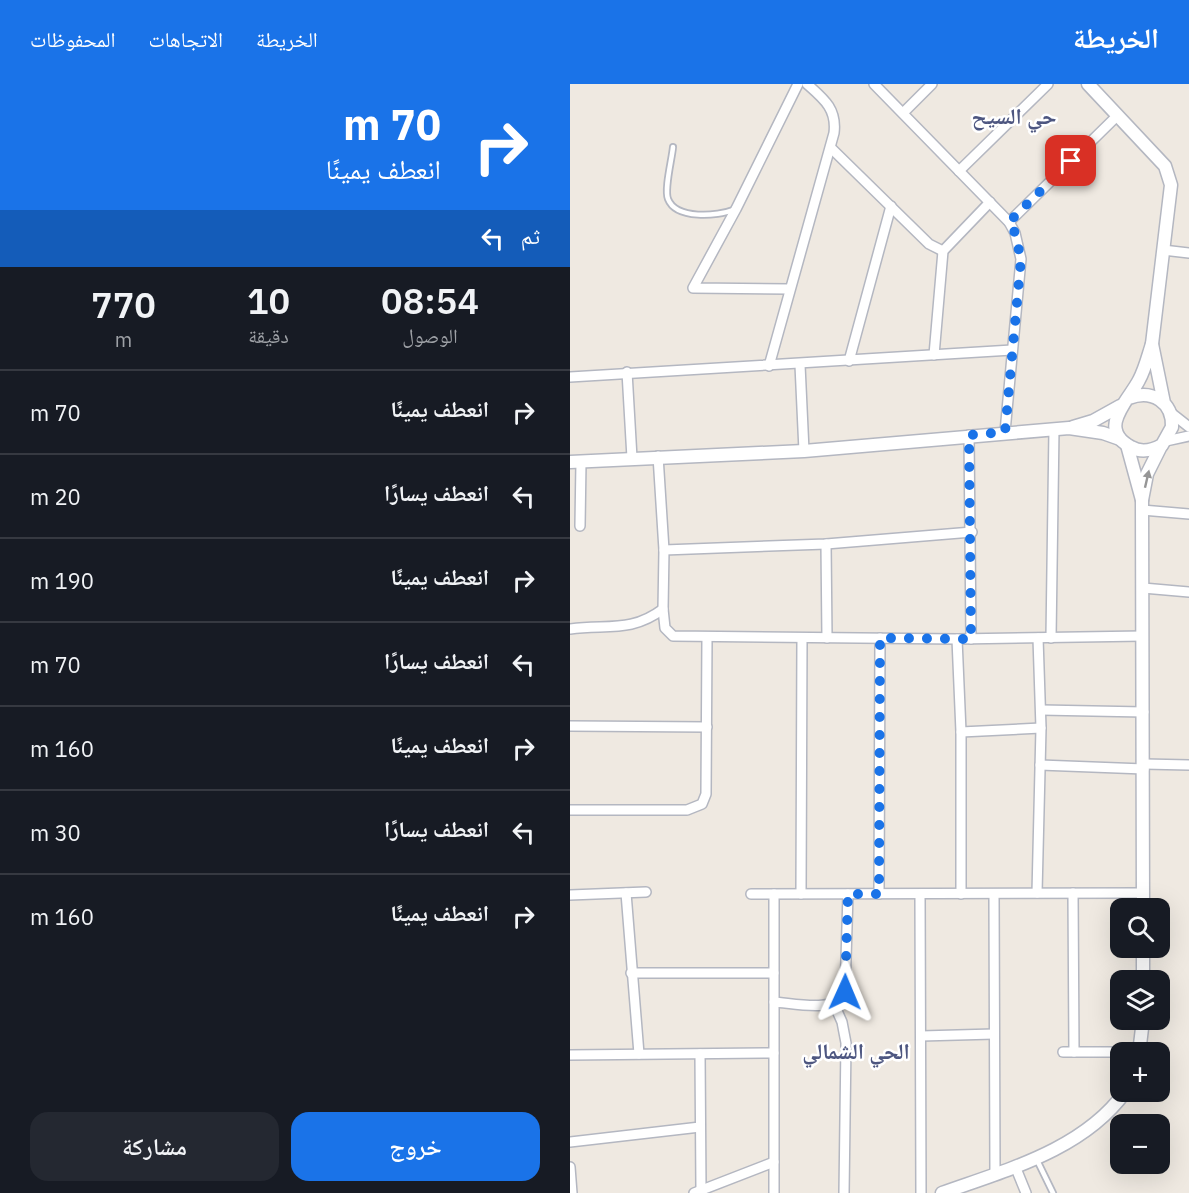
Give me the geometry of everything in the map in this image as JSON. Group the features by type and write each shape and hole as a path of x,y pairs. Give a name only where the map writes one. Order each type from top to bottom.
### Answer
{"street":[{"path":"789,289 693,288 736,209 798,84"},
{"path":"769,366 789,289 831,148 835,124 828,102 807,84"},
{"path":"874,84 1009,222 1015,233 1021,259 1005,432"},
{"path":"903,113 932,84"},
{"path":"959,171 1048,84"},
{"path":"1091,85 1165,166 1171,185 1152,344 1145,366 1115,421 1124,442 1142,505"},
{"path":"1009,222 1118,115"},
{"path":"831,148 929,244 943,251"},
{"path":"934,355 943,251 990,202"},
{"path":"849,361 891,206"},
{"path":"1163,250 1189,253"},
{"path":"1143,898 1142,505 1147,474 1172,427 1152,344"},
{"path":"570,377 1012,350"},
{"path":"800,364 804,451"},
{"path":"627,372 632,458"},
{"path":"1070,428 1093,421 1126,401 1148,394 1166,404 1177,419 1189,427"},
{"path":"580,526 575,511 575,462 658,456 804,451 1070,428 1103,433 1144,451 1189,436"},
{"path":"1051,638 1054,429"},
{"path":"969,435 972,532 971,639"},
{"path":"658,456 664,550 663,609 665,627 677,638 971,639 1143,636"},
{"path":"1142,505 1189,514"},
{"path":"664,550 826,544 972,532"},
{"path":"826,544 827,638"},
{"path":"1143,588 1189,592"},
{"path":"570,629 597,626 630,627 647,621 663,609"},
{"path":"570,810 687,810 699,806 706,794 707,638"},
{"path":"801,894 802,638"},
{"path":"879,894 880,638"},
{"path":"1037,894 1041,728 1038,638"},
{"path":"957,639 961,732 961,894"},
{"path":"1041,710 1143,712"},
{"path":"570,726 707,727"},
{"path":"961,732 1041,728"},
{"path":"1040,765 1189,765"},
{"path":"570,895 646,892"},
{"path":"626,893 639,1054"},
{"path":"751,894 1143,893"},
{"path":"774,894 774,1193"},
{"path":"774,1002 834,1004 842,998 845,992 848,894"},
{"path":"920,894 921,1193"},
{"path":"994,894 994,1174"},
{"path":"1073,894 1074,1052"},
{"path":"631,973 774,973"},
{"path":"834,1004 842,1022 846,1043 844,1191"},
{"path":"921,1036 994,1034"},
{"path":"1064,1052 1110,1052"},
{"path":"570,1055 774,1053"},
{"path":"700,1054 698,1192 774,1162"},
{"path":"942,1193 1036,1158 1086,1130 1108,1113 1117,1102"},
{"path":"570,1142 700,1126"},
{"path":"1015,1166 1026,1193"},
{"path":"570,1167 572,1193"}],"lane":[{"path":"673,147 668,187 668,198 672,205 694,214 708,215 736,209"},
{"path":"1036,1158 1053,1193"}],"district":[{"name":"حي السيح","path":"1014,115"},
{"name":"الحي الشمالي","path":"856,1050"}],"route":[{"path":"845,992 848,894 879,894 880,638 971,639 972,532 969,435 1005,432 1021,259 1015,233 1009,222 1071,161"}]}
